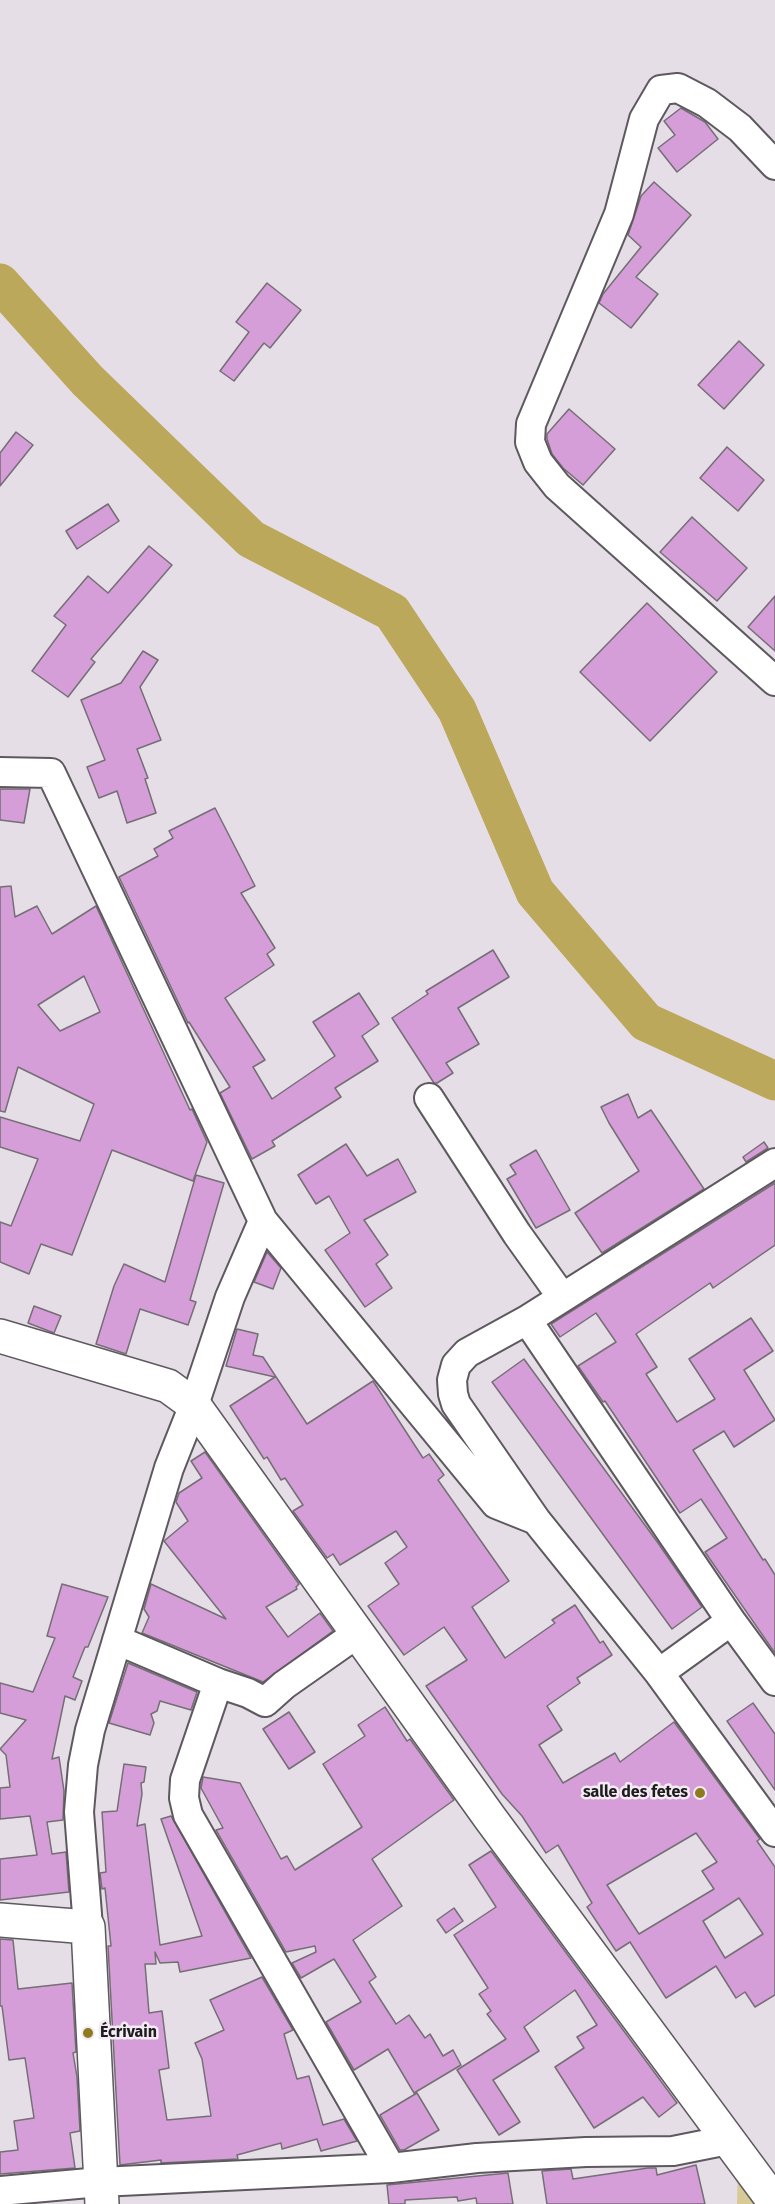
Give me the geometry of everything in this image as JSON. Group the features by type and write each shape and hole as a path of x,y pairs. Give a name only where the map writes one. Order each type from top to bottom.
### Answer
{"main road":[{"path":"0,1336 168,1386 194,1405 490,1818 775,2203"},
{"path":"0,1920 88,1927 101,2193"}],"street":[{"path":"775,165 740,128 707,103 678,88 662,90 644,119 620,214 531,424 530,442 538,462 556,486 775,681"},
{"path":"0,772 51,773 263,1221 496,1504 536,1520"},
{"path":"429,1098 517,1234 562,1297"},
{"path":"775,1163 527,1320 467,1353 456,1365 452,1380 456,1404 536,1520 659,1673 775,1832"},
{"path":"88,1927 79,1812 83,1765 90,1730 170,1468 230,1297 263,1221"},
{"path":"527,1320 731,1621 775,1682"},
{"path":"659,1673 731,1621"},
{"path":"117,1640 265,1702 284,1685 358,1633"},
{"path":"218,1683 185,1780 184,1797 189,1815 391,2168"},
{"path":"0,2191 101,2193 391,2168 477,2158 586,2152 673,2151 728,2140"}],"shaded area":[{"path":"738,2166 764,2204 737,2204"}],"building":[{"path":"681,108 705,122 718,139 677,172 658,148 675,135 664,121"},
{"path":"654,182 691,215 636,277 658,294 631,328 599,303 603,294 641,247 628,235 641,196"},
{"path":"267,283 301,310 270,348 264,343 234,381 220,371 249,332 236,322"},
{"path":"739,341 764,365 724,409 698,385"},
{"path":"569,409 615,449 583,485 563,468 552,454 547,439 547,434"},
{"path":"16,432 33,445 0,486 0,453"},
{"path":"727,447 764,480 738,511 700,478"},
{"path":"108,504 119,521 77,549 66,531"},
{"path":"692,517 747,568 717,601 660,552"},
{"path":"149,546 172,565 91,659 95,662 68,697 32,671 66,625 54,616 88,576 108,593"},
{"path":"775,596 775,651 748,627"},
{"path":"647,603 717,672 650,741 580,672"},
{"path":"143,651 158,660 140,687 161,740 137,749 148,778 145,779 156,813 127,823 117,791 99,798 87,767 105,760 81,700 121,683"},
{"path":"0,789 30,789 24,823 0,820"},
{"path":"215,808 255,886 241,893 275,948 267,954 274,965 225,998 265,1060 253,1067 272,1099 335,1056 313,1022 359,993 379,1024 362,1036 378,1061 335,1088 341,1097 272,1141 275,1146 252,1159 220,1093 230,1087 188,1023 119,877 158,856 154,849 173,838 169,831"},
{"path":"11,886 15,917 37,906 52,934 96,906 207,1142 193,1181 112,1150 72,1255 41,1244 29,1274 0,1262 0,1222 11,1226 38,1159 0,1147 0,1117 80,1141 94,1104 18,1067 5,1112 0,1111 0,887","holes":["84,976 100,1012 60,1031 38,1005"]},
{"path":"493,950 509,977 458,1008 479,1044 446,1063 453,1073 434,1083 392,1018 428,994 426,991"},
{"path":"628,1094 638,1118 651,1110 704,1189 602,1253 575,1213 639,1171 601,1107"},
{"path":"764,1142 768,1148 746,1162 743,1157"},
{"path":"346,1144 367,1176 398,1159 416,1192 364,1220 388,1255 376,1264 392,1288 365,1307 325,1250 350,1233 329,1196 316,1204 298,1175"},
{"path":"536,1150 570,1210 536,1228 507,1179 516,1174 510,1165"},
{"path":"196,1175 224,1183 190,1300 196,1302 188,1325 140,1309 126,1354 96,1344 114,1286 124,1264 165,1282"},
{"path":"775,1183 775,1245 713,1288 710,1283 636,1334 657,1367 646,1374 677,1422 715,1399 689,1359 751,1318 773,1351 744,1370 775,1420 734,1447 724,1431 693,1450 763,1560 765,1559 775,1575 775,1653 705,1552 727,1538 701,1499 680,1513 605,1401 603,1402 578,1366 616,1342 596,1313 560,1337 551,1324"},
{"path":"267,1252 281,1268 273,1289 254,1282"},
{"path":"34,1306 61,1316 54,1333 28,1323"},
{"path":"237,1329 258,1334 253,1355 263,1357 307,1424 373,1381 423,1458 429,1454 444,1475 438,1480 509,1581 472,1607 505,1658 555,1623 552,1620 575,1605 600,1643 603,1641 612,1655 577,1678 580,1683 547,1706 562,1730 539,1745 563,1783 615,1753 620,1762 674,1722 760,1839 757,1841 775,1867 775,1995 755,2007 745,1992 736,1998 716,1966 666,1998 630,1942 616,1951 587,1907 592,1903 558,1845 546,1853 522,1816 502,1794 426,1686 467,1660 444,1627 404,1655 368,1606 399,1584 385,1563 407,1547 396,1531 340,1565 333,1554 327,1558 293,1511 303,1505 285,1478 281,1480 267,1457 264,1459 230,1406 275,1377 226,1366","holes":["696,1833 717,1862 702,1871 714,1889 639,1934 607,1885","739,1898 763,1934 725,1958 703,1921"]},
{"path":"524,1359 702,1607 672,1629 492,1382"},
{"path":"205,1452 299,1584 297,1589 266,1607 288,1637 320,1613 333,1631 263,1682 142,1633 149,1617 144,1609 151,1584 226,1619 164,1541 188,1521 176,1502 179,1493 202,1478 191,1461"},
{"path":"62,1584 108,1597 73,1677 82,1681 75,1700 65,1696 52,1759 59,1757 64,1791 63,1820 47,1822 52,1854 66,1852 69,1892 0,1900 0,1859 37,1855 30,1816 0,1819 0,1788 10,1787 6,1755 0,1749 26,1720 0,1713 0,1683 33,1692 55,1638 47,1636"},
{"path":"128,1663 197,1692 191,1710 160,1701 157,1711 151,1714 154,1723 150,1735 109,1723"},
{"path":"753,1703 775,1734 775,1790 727,1721"},
{"path":"385,1707 407,1741 410,1739 454,1800 372,1859 402,1906 353,1940 376,1977 369,1982 396,2024 409,2015 425,2038 430,2034 443,2056 453,2050 461,2065 414,2093 388,2049 354,2070 326,2022 361,2002 334,1959 301,1978 292,1963 316,1952 315,1946 286,1952 216,1830 223,1828 201,1788 203,1777 240,1783 281,1859 287,1856 295,1870 362,1827 323,1764 365,1736 358,1725"},
{"path":"289,1712 315,1752 289,1769 263,1729"},
{"path":"124,1764 146,1767 144,1782 141,1783 142,1794 137,1826 145,1824 160,1945 202,1936 161,1819 171,1816 251,1958 180,1972 178,1962 160,1963 155,1952 156,1964 145,1964 149,2013 162,2011 169,2068 159,2070 167,2120 211,2116 202,2059 195,2043 224,2030 210,2000 262,1977 293,2030 284,2034 297,2079 309,2076 323,2125 344,2119 357,2141 321,2151 317,2139 282,2149 281,2143 237,2155 238,2159 161,2163 161,2160 120,2165 108,1946 111,1946 105,1888 102,1889 100,1873 106,1872 102,1812 117,1811"},
{"path":"491,1851 677,2103 659,2117 643,2097 594,2128 555,2067 584,2048 577,2037 597,2025 575,1990 524,2027 539,2051 493,2080 520,2122 499,2135 457,2070 506,2039 487,2014 491,2011 479,1994 488,1988 454,1935 496,1907 469,1865"},
{"path":"454,1908 463,1921 446,1933 437,1920"},
{"path":"0,1939 13,1940 18,1989 72,1983 76,2052 73,2053 77,2077 80,2131 70,2133 75,2168 0,2174 0,2152 18,2150 14,2121 34,2118 25,2058 9,2060 2,2006 0,2006"},
{"path":"417,2093 439,2130 404,2150 400,2150 380,2115"},
{"path":"696,2165 705,2204 547,2204 542,2171 571,2169 573,2179 648,2168 656,2168 657,2175"},
{"path":"508,2173 513,2204 477,2204 476,2198 458,2201 457,2197 405,2200 405,2204 389,2204 387,2185"}],"waterway":[{"path":"0,283 87,380 251,539 392,612 457,710 535,892 646,1022 775,1081"}],"place":[{"name":"salle des fetes","path":"700,1793"},
{"name":"Écrivain","path":"88,2033"}]}
